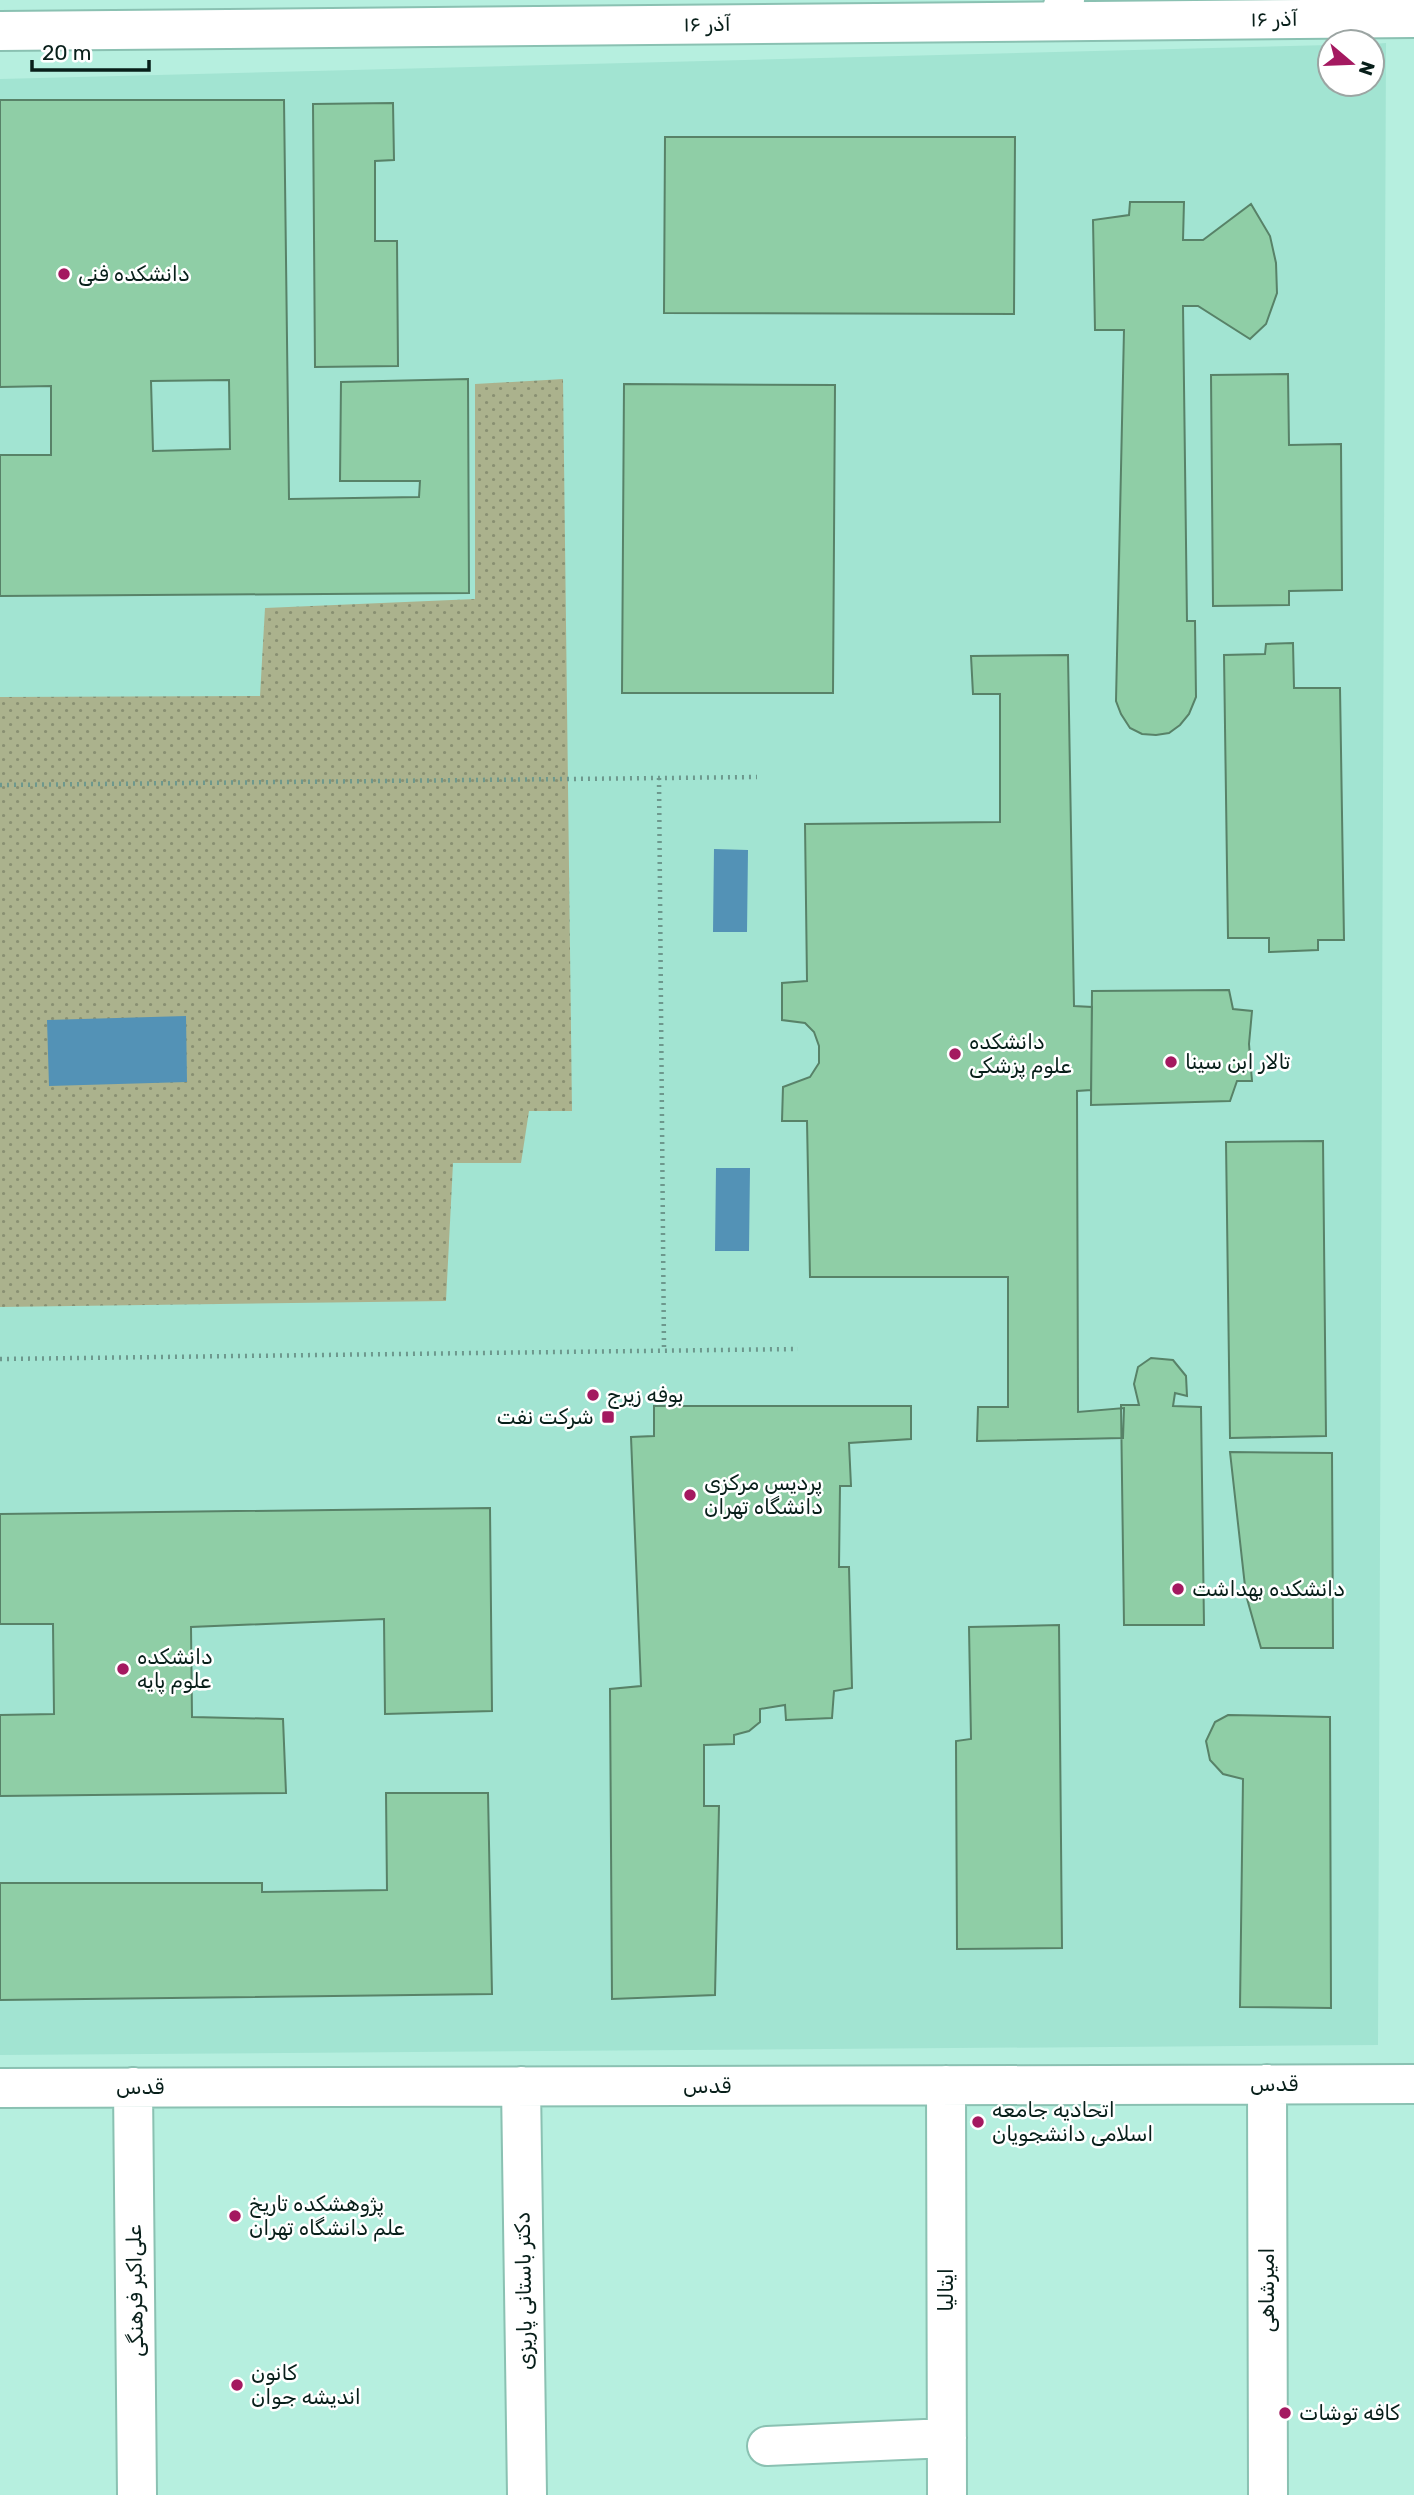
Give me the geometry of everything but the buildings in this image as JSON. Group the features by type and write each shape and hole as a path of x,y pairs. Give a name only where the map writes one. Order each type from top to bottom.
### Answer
{"street":[{"name":"۱۶ آذر","path":"0,31 563,13 1061,10 1414,18"},
{"name":"امیرشاهی","path":"1267,2084 1268,2495"},
{"name":"قدس","path":"0,2088 1414,2084"},
{"name":"ایتالیا","path":"946,2085 947,2495"},
{"name":"دکتر باستانی پاریزی","path":"521,2086 527,2495"},
{"name":"علی‌اکبر فرهنگی","path":"133,2087 137,2495"},
{"path":"767,2446 947,2438"}],"path":[{"path":"0,785 757,777"},
{"path":"659,778 664,1352"},
{"path":"0,1359 797,1349"}],"shaded area":[{"name":"پردیس مرکزی دانشگاه‌ تهران","path":"1316,45 1316,98 1386,98 1378,2045 0,2055 0,79"},
{"path":"563,379 572,1111 529,1111 521,1163 453,1163 446,1301 0,1307 0,697 260,696 265,608 475,599 475,384"}],"water":[{"path":"714,849 748,850 747,932 713,932"},
{"path":"186,1016 187,1082 49,1086 47,1020"},
{"path":"716,1168 750,1168 749,1251 715,1251"}],"place":[{"name":"دانشکده فنی","path":"64,274"},
{"name":"دانشکده علوم پزشکی","path":"955,1054"},
{"name":"تالار ابن سینا","path":"1171,1062"},
{"name":"بوفه زیرج","path":"593,1395"},
{"name":"شرکت نفت","path":"608,1417"},
{"name":"پردیس مرکزی دانشگاه‌ تهران","path":"690,1495"},
{"name":"دانشکده بهداشت","path":"1178,1589"},
{"name":"دانشکده علوم پایه","path":"123,1669"},
{"name":"اتحادیه جامعه اسلامی دانشجویان","path":"978,2122"},
{"name":"پژوهشکده تاریخ علم دانشگاه تهران","path":"235,2216"},
{"name":"کانون اندیشه جوان","path":"237,2385"},
{"name":"کافه توشات","path":"1285,2413"}]}
